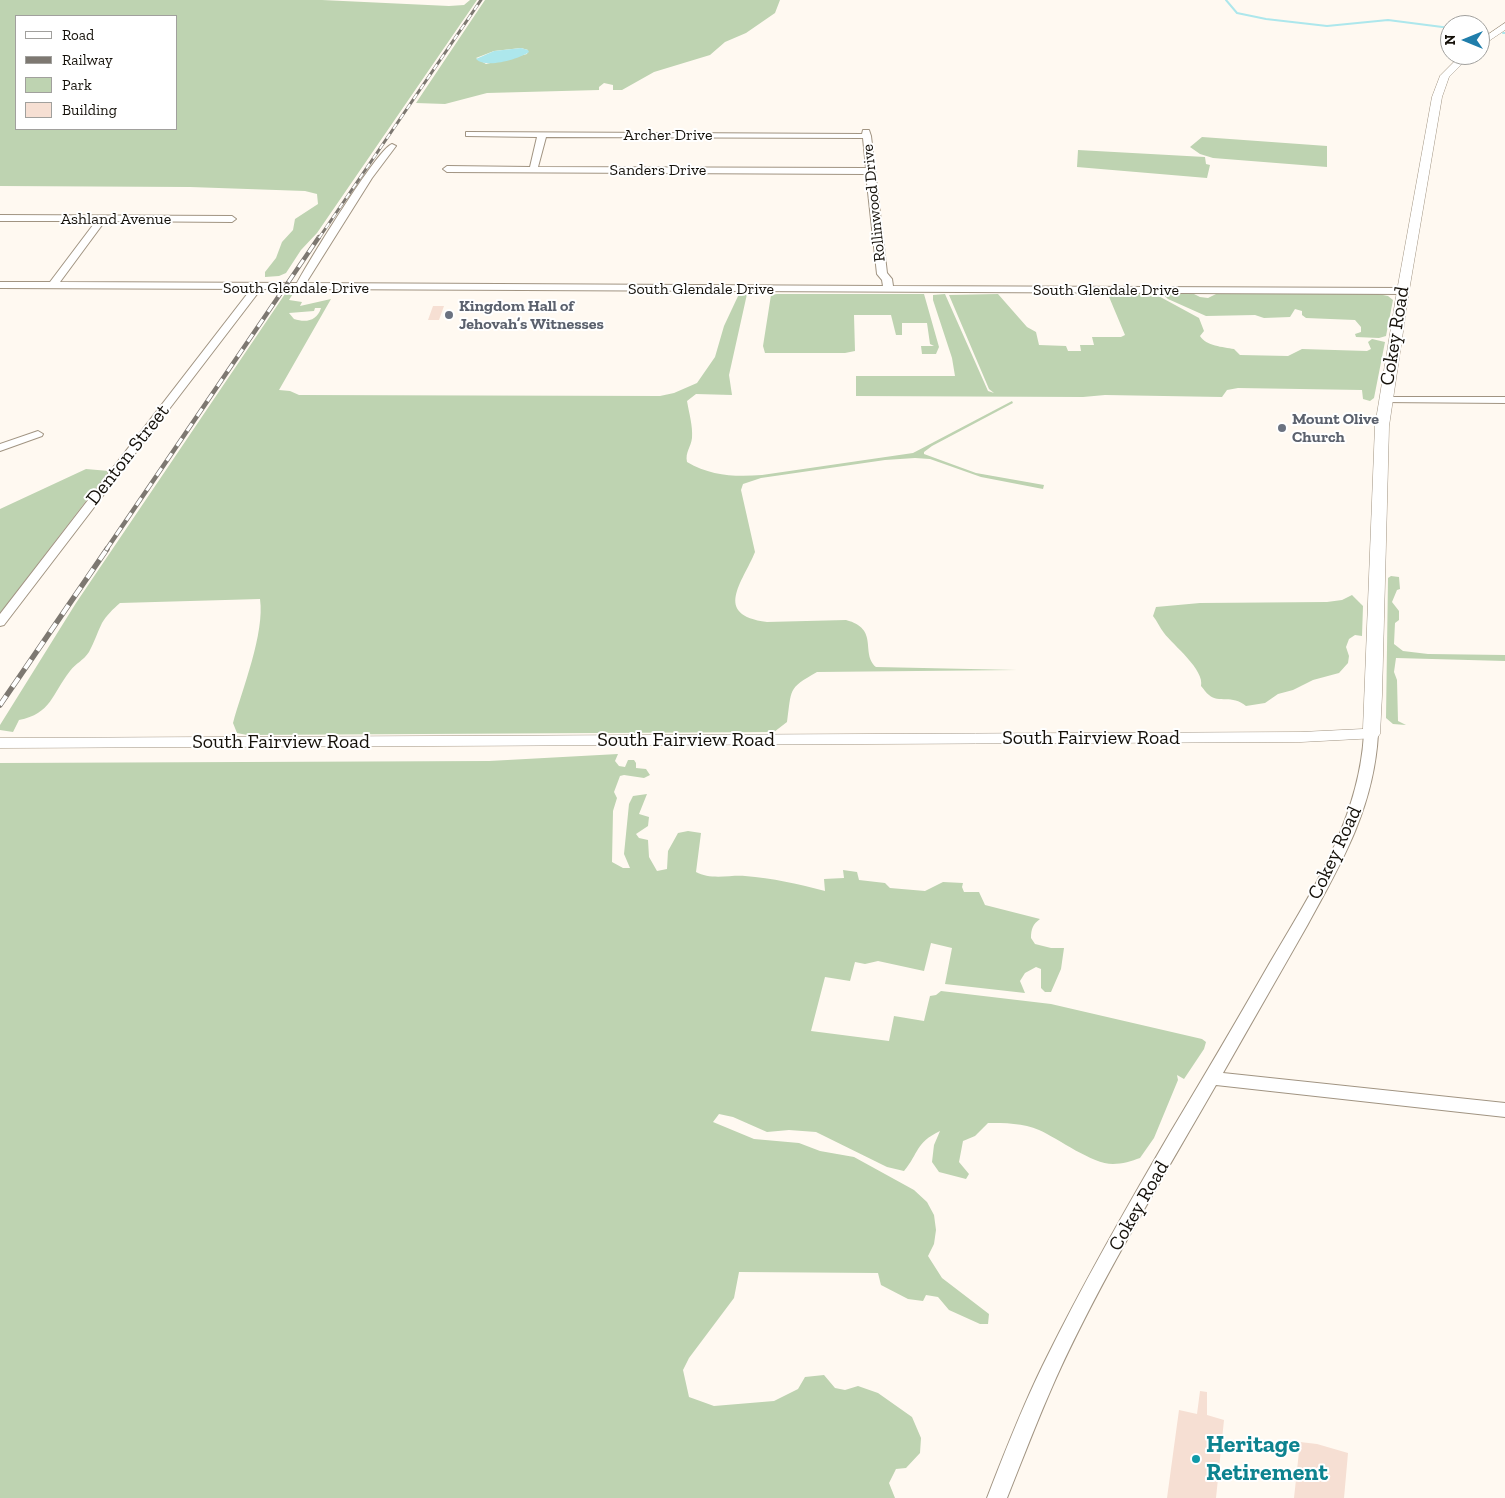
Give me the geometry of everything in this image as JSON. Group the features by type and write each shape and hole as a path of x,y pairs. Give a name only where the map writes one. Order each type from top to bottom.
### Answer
{"main road":[{"path":"1490,37 1505,26"},
{"name":"Cokey Road","path":"1371,734 1374,694 1380,466 1385,400 1437,97 1445,76 1456,65"},
{"name":"South Fairview Road","path":"0,744 1301,737 1371,734"}],"street":[{"name":"Archer Drive","path":"469,134 867,134"},
{"name":"Rollinwood Drive","path":"867,134 882,274 887,279 889,290"},
{"path":"533,170 542,135"},
{"path":"299,288 310,266 333,234 380,159 392,146"},
{"name":"Sanders Drive","path":"447,169 870,171"},
{"name":"Ashland Avenue","path":"0,218 232,219"},
{"path":"52,286 102,219"},
{"name":"Rollinwood Drive","path":"875,290 874,279 882,274"},
{"name":"South Glendale Drive","path":"0,285 257,288 1403,291"},
{"name":"Denton Street","path":"0,622 257,288"},
{"path":"1385,400 1505,400"},
{"path":"0,448 38,434"},
{"name":"Cokey Road","path":"997,1498 1039,1394 1082,1306 1305,916 1351,828 1368,770 1371,734"},
{"path":"1213,1078 1505,1110"}],"green space":[{"path":"0,0 322,0 449,6 464,5 470,0 477,0 317,233 301,250 286,273 279,276 265,277 265,272 276,258 282,242 293,230 295,219 318,204 317,194 305,191 190,187 0,186"},
{"path":"485,0 780,0 775,13 746,33 725,42 710,55 654,72 622,90 613,90 613,85 604,83 599,87 599,90 487,93 445,104 416,103","holes":["521,48 528,50 527,54 486,64 476,58 494,51"]},
{"path":"1202,137 1327,146 1327,167 1213,158 1200,154 1190,147"},
{"path":"1078,150 1205,157 1206,164 1210,165 1207,178 1077,167"},
{"path":"287,291 294,292 289,300 302,302 300,306 331,299 279,390 290,391 299,395 660,396 674,393 697,383 715,357 724,326 739,294 747,294 729,375 732,395 696,394 687,401 692,433 687,462 714,473 752,476 913,453 1012,401 1013,403 932,446 924,454 976,473 1044,485 1043,489 981,477 930,459 915,458 885,460 761,478 743,484 741,490 755,552 739,585 736,596 736,605 740,612 750,618 767,622 846,620 856,624 863,629 866,635 869,655 876,667 1017,670 817,672 800,682 793,691 787,722 774,732 247,735 237,733 233,723 256,644 261,613 260,599 120,603 104,620 89,652 70,671 50,702 38,713 19,720 13,732 0,730 0,725 76,603","holes":["315,308 321,308 317,316 307,321 294,319 289,313 314,311"]},
{"path":"1107,292 1153,293 1199,318 1204,331 1200,336 1206,342 1215,346 1234,349 1240,355 1288,356 1302,349 1367,351 1371,349 1368,342 1372,339 1385,342 1374,398 1370,401 1363,399 1362,390 1238,388 1227,390 1222,397 1105,395 1083,397 856,396 856,376 955,376 952,358 933,295 945,294 988,391 994,393 989,389 949,295 998,294 1027,327 1036,332 1039,345 1066,346 1068,351 1081,351 1080,345 1094,345 1092,337 1121,337 1125,335"},
{"path":"1160,292 1190,292 1200,297 1208,298 1220,292 1378,294 1388,296 1393,300 1386,336 1379,338 1356,337 1355,334 1361,332 1361,327 1355,320 1306,318 1302,315 1302,311 1295,309 1290,317 1264,318 1255,315 1206,316 1168,299"},
{"path":"924,294 939,347 936,354 922,354 921,346 934,346 930,344 927,323 902,323 902,335 896,335 891,315 854,315 855,351 845,353 765,353 763,346 771,295"},
{"path":"86,469 109,471 0,613 0,509"},
{"path":"1391,576 1399,577 1400,589 1397,590 1392,602 1399,611 1399,620 1395,623 1394,644 1403,651 1428,654 1505,655 1505,661 1396,658 1394,672 1397,680 1398,721 1406,725 1393,724 1386,718 1388,578"},
{"path":"1352,595 1363,606 1362,636 1355,635 1349,639 1346,647 1349,656 1348,663 1339,673 1313,680 1293,690 1278,694 1265,703 1246,706 1236,700 1217,699 1208,694 1201,686 1201,680 1193,665 1164,633 1153,616 1156,607 1200,603 1327,602 1342,600"},
{"path":"618,754 615,761 619,766 625,767 628,760 634,760 636,768 646,769 650,775 644,778 620,776 614,792 617,798 613,811 612,862 623,868 630,868 624,854 629,804 633,796 647,794 639,814 649,817 648,826 636,834 639,838 648,840 649,857 657,871 667,869 668,851 678,833 688,831 701,833 696,872 707,876 765,878 825,891 824,879 844,878 843,870 857,872 859,880 885,883 890,888 925,891 943,882 963,883 964,892 979,892 985,905 1040,919 1034,925 1031,932 1031,938 1035,944 1051,948 1064,948 1061,969 1051,992 1045,992 1041,988 1041,969 1036,967 1025,973 1020,981 1025,993 945,984 952,948 931,943 924,971 878,961 865,964 855,962 850,981 825,977 811,1031 889,1041 894,1016 924,1021 930,996 936,995 941,991 1051,1004 1202,1039 1206,1042 1204,1049 1184,1079 1177,1075 1178,1080 1154,1138 1140,1158 1120,1163 1113,1164 1095,1160 1047,1134 1027,1126 988,1123 975,1136 963,1141 959,1162 969,1174 966,1179 939,1172 932,1162 934,1145 940,1131 922,1144 904,1171 887,1167 816,1132 789,1130 767,1132 733,1117 719,1114 713,1122 754,1139 799,1143 820,1151 854,1157 914,1190 927,1202 934,1215 936,1230 934,1244 928,1256 942,1278 989,1314 988,1324 980,1324 949,1310 938,1297 926,1295 923,1301 908,1299 881,1285 878,1273 739,1272 734,1298 689,1358 683,1370 689,1397 714,1406 774,1401 798,1389 805,1377 824,1375 835,1388 845,1390 858,1386 878,1393 912,1417 921,1438 920,1453 906,1468 896,1469 889,1483 895,1498 0,1498 0,763 489,761"}],"water":[{"path":"521,48 529,52 502,62 487,63 476,59 494,51"}],"building":[{"path":"433,306 444,306 439,320 428,320"},
{"name":"Heritage Retirement","path":"1200,1391 1207,1392 1207,1415 1224,1420 1216,1498 1167,1498 1179,1410 1197,1414"},
{"name":"Heritage Retirement","path":"1300,1442 1317,1444 1348,1453 1344,1498 1294,1498"}],"waterway":[{"path":"1226,0 1237,13 1266,19 1327,26 1388,20 1440,27"}],"railway":[{"path":"319,238 481,0"},
{"path":"106,550 319,237"},
{"path":"0,705 107,549"}],"place":[{"name":"Kingdom Hall of Jehovah’s Witnesses","path":"449,315"},
{"name":"Mount Olive Church","path":"1282,428"},
{"name":"Heritage Retirement","path":"1196,1459"}]}
